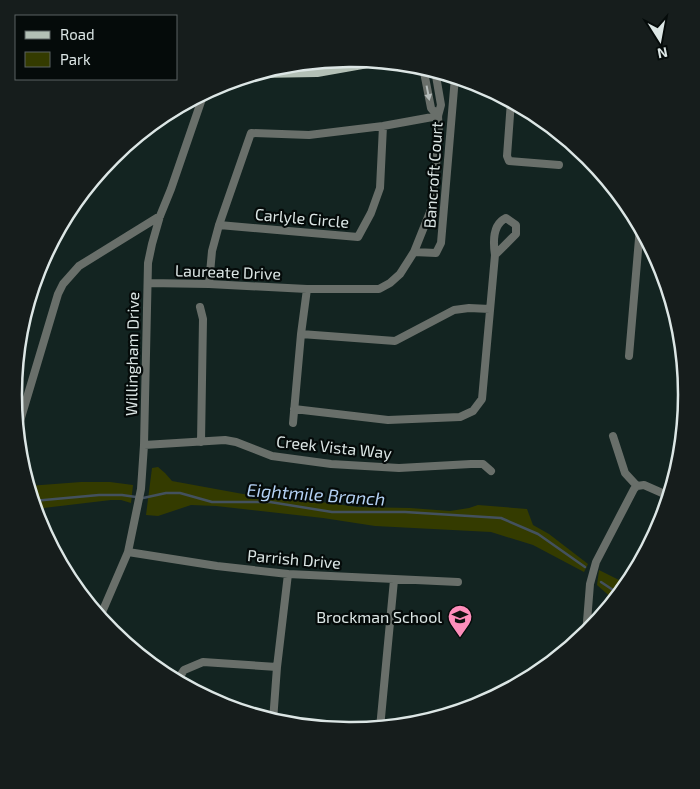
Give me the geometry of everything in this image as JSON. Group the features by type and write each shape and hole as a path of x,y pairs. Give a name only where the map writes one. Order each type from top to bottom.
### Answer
{"main road":[{"path":"329,68 351,67"}],"street":[{"name":"Laureate Drive","path":"425,76 431,108 438,116"},
{"name":"Laureate Drive","path":"148,283 209,284 307,290 379,289 400,274 414,252 432,207 439,134 438,116 441,105 436,78"},
{"name":"Bancroft Court","path":"414,252 436,253 441,243 453,84"},
{"name":"Willingham Drive","path":"103,609 128,552 141,489 144,445 148,263 160,216 200,103"},
{"path":"510,109 507,156 509,161 559,165"},
{"path":"209,284 212,251 219,225 250,133 309,135 383,126 438,116"},
{"name":"Carlyle Circle","path":"219,225 358,237 371,213 380,188 383,126"},
{"path":"23,412 58,294 63,284 79,266 160,216"},
{"path":"629,356 639,240"},
{"path":"294,409 388,420 460,417 473,411 482,399 495,254"},
{"path":"293,423 307,290"},
{"path":"200,307 203,319 201,442"},
{"path":"301,334 395,341 454,310 469,308 490,309"},
{"path":"612,436 624,474 637,486"},
{"name":"Creek Vista Way","path":"144,445 225,440 236,442 272,456 330,464 399,468 483,464 491,471"},
{"path":"637,486 644,485 662,493"},
{"path":"587,620 592,573 596,562 637,486"},
{"name":"Parrish Drive","path":"128,552 217,566 288,574 458,582"},
{"path":"273,713 288,574"},
{"path":"381,720 394,580"},
{"path":"181,675 184,670 203,662 277,667"}],"green space":[{"path":"158,467 172,481 243,494 357,507 450,511 478,505 527,509 533,525 549,534 588,564 584,572 533,545 491,532 375,526 216,506 191,505 158,516 146,515 152,468"},
{"path":"81,482 110,482 133,485 131,503 111,500 43,508 36,485"},
{"path":"599,570 619,580 609,595 597,585"}],"waterway":[{"name":"Eightmile Branch","path":"40,500 99,495 122,495 143,498 166,493 180,493 212,502 270,502 332,512 405,512 501,518 538,534 585,567"},
{"name":"Eightmile Branch","path":"601,582 613,590"}],"place":[{"name":"Brockman School","path":"460,638"}]}
